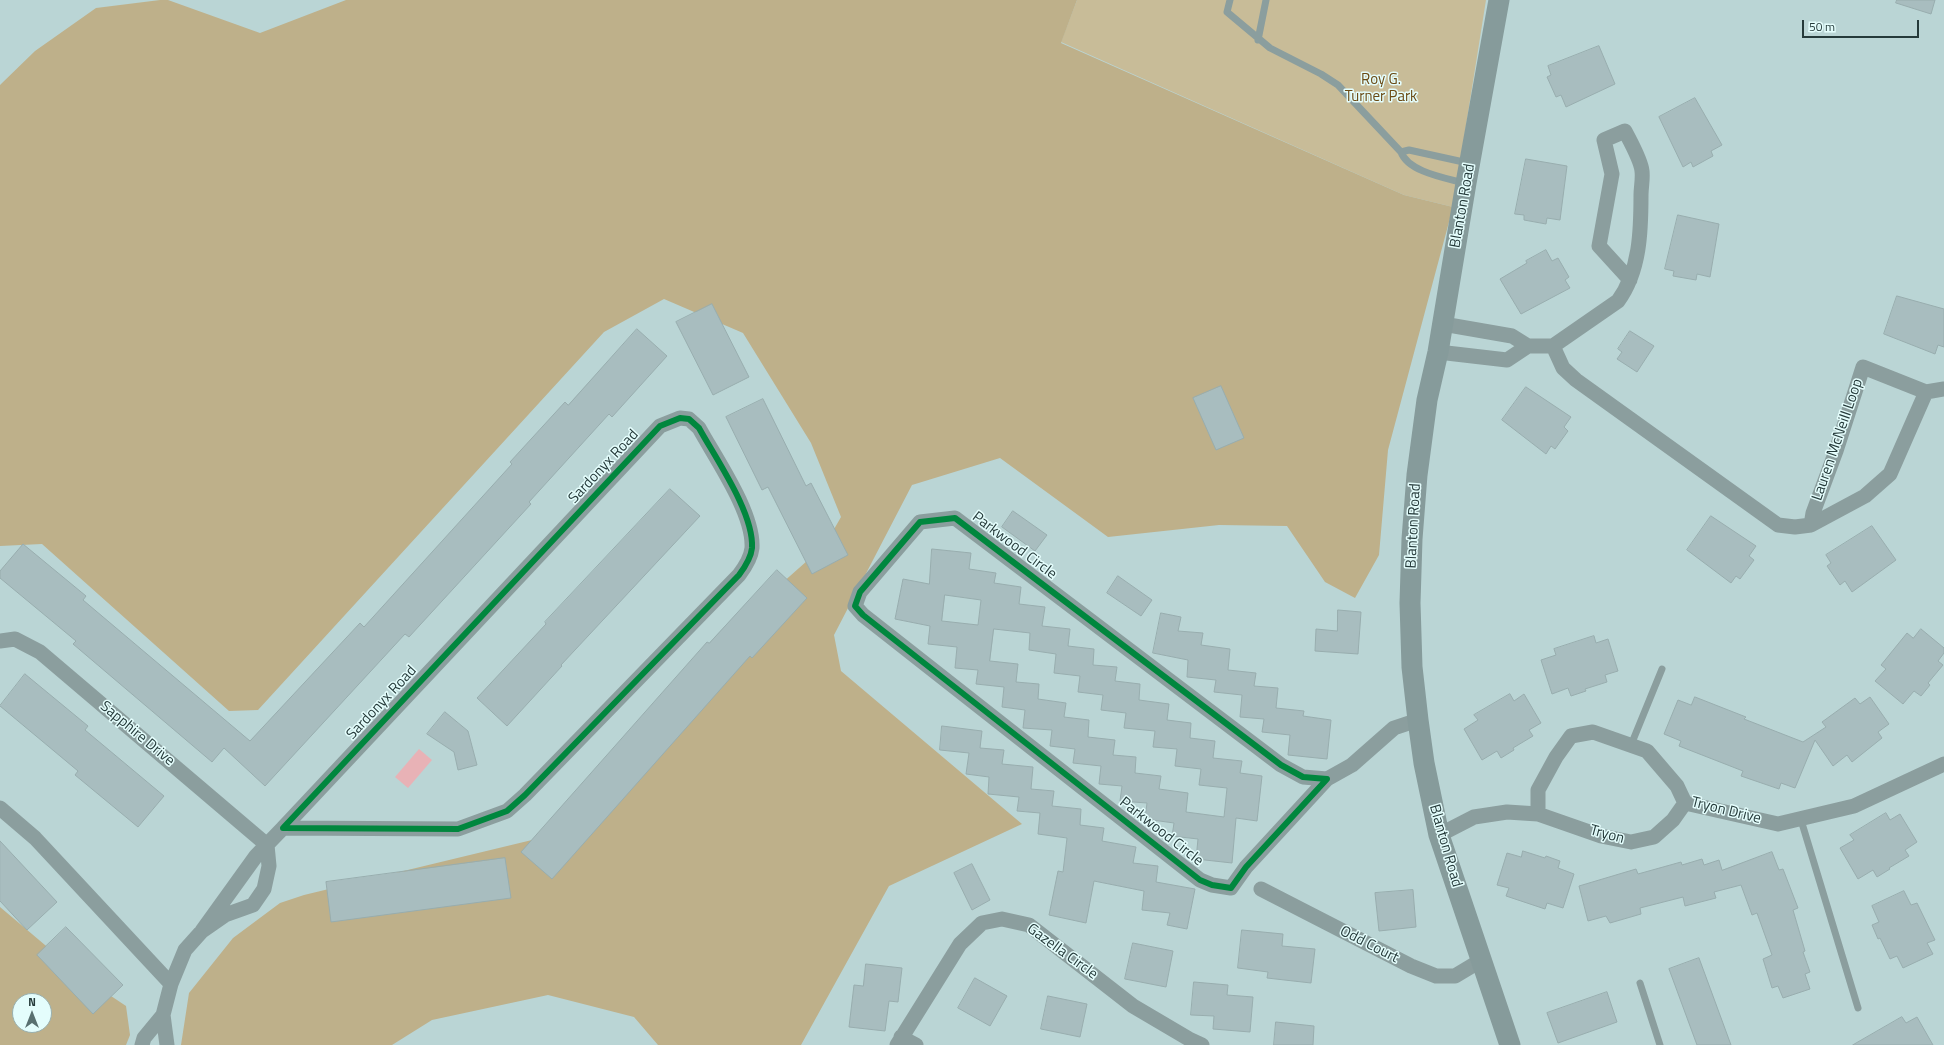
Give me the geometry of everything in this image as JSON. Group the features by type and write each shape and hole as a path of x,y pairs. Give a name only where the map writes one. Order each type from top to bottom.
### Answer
{"street":[{"name":"Blanton Road","path":"1499,0 1438,352 1426,400 1417,475 1412,539 1411,624 1412,667 1418,720 1439,835 1480,961 1510,1045"},
{"path":"1443,324 1512,336 1528,346 1553,346 1618,301 1626,291 1630,280 1640,240 1642,169 1625,131 1604,140 1612,174 1599,246 1630,280"},
{"path":"1438,352 1507,360 1528,346"},
{"name":"Lauren McNeill Loop","path":"1553,346 1563,368 1576,380 1778,525 1795,528 1811,525 1865,496 1890,474 1926,392 1863,367 1836,451 1812,513 1811,525"},
{"path":"1926,392 1944,389"},
{"name":"Sardonyx Road","path":"167,1045 163,1015 171,984 186,950 202,931 256,856 660,426 680,418 689,419 699,428 742,506 748,521 752,535 752,549 747,563 739,575 525,795 507,811 458,829 283,828"},
{"name":"Parkwood Circle","path":"1327,779 1303,777 1281,765 955,518 920,522 860,592 855,606 863,615 1200,880 1212,885 1231,888 1246,867 1327,779 1352,764 1394,728 1418,720"},
{"name":"Sapphire Drive","path":"0,641 15,639 40,652 267,845"},
{"name":"Tryon Drive","path":"1538,814 1538,790 1556,757 1571,736 1593,732 1647,751 1677,786 1685,803 1778,824 1854,806 1944,764"},
{"name":"Tryon","path":"1538,814 1601,836 1631,842 1654,837 1673,820 1685,803"},
{"path":"0,808 40,844 171,984"},
{"path":"1439,835 1474,817 1507,812 1538,814"},
{"name":"Sardonyx Road","path":"202,931 225,914 253,905 264,889 269,866 267,845"},
{"name":"Odd Court","path":"1261,889 1411,966 1436,976 1455,976 1480,961"},
{"name":"Gazella Circle","path":"899,1041 960,944 982,923 1002,919 1029,926 1133,1006 1202,1045"},
{"name":"Sardonyx Road","path":"142,1045 144,1038 163,1015"},
{"path":"899,1041 916,1045"}],"lane":[{"path":"1230,0 1227,12 1258,40 1270,48 1321,74 1338,86 1401,152 1403,158 1413,166 1431,174 1468,173"},
{"path":"1258,40 1266,0"},
{"path":"1401,152 1409,150 1468,173"},
{"path":"1631,745 1662,669"},
{"path":"1800,820 1858,1008"},
{"path":"1640,983 1660,1045"}],"green space":[{"name":"Roy G. Turner Park","path":"1077,0 1486,0 1453,207 1404,195 1061,42"}],"shaded area":[{"path":"168,0 260,33 346,0 1077,0 1061,43 1404,195 1453,207 1388,450 1379,555 1355,598 1325,582 1287,526 1219,525 1108,537 1000,458 912,485 834,635 841,671 1022,824 889,886 801,1045 658,1045 634,1017 548,995 432,1020 392,1045 181,1045 189,993 233,938 280,903 304,895 561,833 755,607 825,545 841,517 811,443 743,333 664,299 604,332 258,710 229,711 42,544 0,546 0,85 35,51 96,8"},
{"path":"419,749 432,760 408,788 395,777"},
{"path":"0,907 84,978 126,1006 130,1035 126,1045 0,1045"}],"building":[{"path":"1897,0 1935,0 1931,14 1896,3"},
{"path":"1599,46 1615,84 1566,107 1561,95 1556,97 1547,77 1551,75 1548,66"},
{"path":"1695,98 1722,145 1711,151 1713,156 1693,167 1691,162 1683,167 1659,117"},
{"path":"1526,159 1567,166 1560,220 1547,218 1546,224 1524,220 1524,215 1515,214"},
{"path":"1678,215 1719,224 1710,277 1697,274 1696,280 1673,276 1674,271 1665,269"},
{"path":"1546,250 1552,261 1558,258 1569,277 1565,280 1570,288 1521,314 1500,279 1527,263 1526,261"},
{"path":"1897,296 1944,309 1944,347 1938,345 1935,354 1884,334"},
{"path":"712,304 749,377 713,395 676,322"},
{"path":"637,329 667,356 612,417 609,414 529,502 531,504 409,637 405,634 265,786 224,748 212,762 73,644 76,641 0,578 0,571 23,544 86,596 83,600 250,741 360,623 364,627 512,464 510,462 565,402 568,405"},
{"path":"1630,331 1654,346 1637,372 1617,359 1622,352 1618,349"},
{"path":"1221,386 1244,438 1216,450 1193,398"},
{"path":"1526,387 1571,417 1564,427 1568,431 1555,449 1551,446 1546,454 1502,420"},
{"path":"763,399 806,486 811,483 848,555 812,574 768,487 762,490 726,417"},
{"path":"670,489 700,516 561,665 562,666 507,726 477,698 546,624 545,622"},
{"path":"1013,511 1047,535 1035,551 1002,527"},
{"path":"1711,516 1756,546 1749,556 1754,560 1740,579 1736,576 1731,583 1687,550"},
{"path":"1872,526 1896,560 1852,592 1845,581 1840,585 1827,566 1831,563 1826,555"},
{"path":"932,549 971,553 969,569 996,573 994,583 1021,587 1019,604 1045,607 1042,626 1070,629 1068,646 1094,649 1093,665 1117,667 1115,681 1140,684 1139,700 1169,704 1167,720 1191,723 1190,738 1215,741 1213,758 1242,761 1240,773 1262,776 1257,821 1236,818 1232,863 1196,859 1198,839 1172,836 1174,823 1145,819 1147,803 1120,801 1122,786 1099,784 1101,766 1073,763 1075,749 1050,746 1052,730 1023,728 1025,710 1002,707 1004,687 976,684 978,670 955,668 957,647 928,644 930,626 895,619 903,579 929,584","holes":["945,595 981,600 978,625 942,621","994,629 1030,633 1029,650 1056,654 1054,673 1080,676 1078,692 1103,695 1101,710 1126,713 1124,728 1155,731 1153,747 1177,749 1175,766 1201,769 1199,785 1227,788 1224,817 1186,812 1188,793 1159,789 1161,776 1135,773 1136,757 1113,755 1115,740 1088,737 1089,720 1064,717 1066,703 1038,699 1039,684 1016,682 1018,664 990,661"]},
{"path":"777,570 807,598 752,658 750,656 552,879 521,852 707,642 709,643"},
{"path":"1118,576 1152,600 1141,616 1107,593"},
{"path":"1338,610 1361,612 1358,654 1315,651 1316,629 1337,631"},
{"path":"1161,613 1181,617 1178,631 1203,633 1201,645 1230,649 1228,670 1256,673 1254,686 1278,688 1276,708 1304,711 1303,716 1331,720 1327,759 1288,755 1290,735 1262,732 1264,719 1240,717 1242,695 1214,692 1216,680 1187,677 1188,660 1153,653"},
{"path":"1921,629 1944,648 1944,653 1938,661 1943,665 1928,683 1930,685 1921,696 1914,691 1903,704 1875,681 1886,669 1881,665 1907,633 1913,638"},
{"path":"1594,636 1596,643 1608,639 1618,671 1605,675 1607,682 1585,689 1586,691 1571,696 1568,688 1552,694 1541,660 1556,655 1554,649"},
{"path":"25,674 88,726 85,730 164,796 138,827 75,775 78,771 0,706"},
{"path":"1510,694 1514,701 1524,694 1541,723 1529,730 1533,736 1513,748 1514,750 1501,758 1497,751 1482,760 1464,729 1478,720 1474,715"},
{"path":"1695,697 1746,717 1744,719 1803,742 1826,727 1822,722 1855,698 1860,704 1870,697 1889,724 1878,732 1882,738 1852,762 1847,755 1833,766 1815,740 1795,788 1781,783 1779,789 1741,776 1743,771 1679,746 1681,741 1664,734 1678,700 1691,705"},
{"path":"445,712 468,731 477,765 458,770 454,752 427,734"},
{"path":"942,726 982,731 980,748 1004,750 1002,764 1033,767 1031,789 1054,791 1052,806 1081,809 1080,825 1104,828 1102,841 1136,847 1133,863 1158,866 1156,882 1195,889 1187,929 1167,925 1170,913 1142,910 1144,891 1094,881 1086,923 1049,915 1058,871 1063,872 1067,838 1038,834 1040,813 1017,811 1019,797 988,794 989,777 966,774 969,753 940,750"},
{"path":"1886,813 1890,820 1900,814 1917,842 1905,850 1909,856 1889,868 1890,869 1877,877 1873,870 1858,879 1840,848 1854,840 1850,835"},
{"path":"0,841 57,902 27,930 0,901"},
{"path":"1523,851 1560,861 1558,868 1574,874 1563,908 1547,903 1545,909 1506,896 1509,888 1497,885 1507,853 1521,857"},
{"path":"1772,852 1779,870 1783,869 1798,908 1793,910 1805,951 1803,952 1810,972 1805,974 1810,989 1783,998 1778,986 1772,988 1763,959 1772,955 1757,913 1752,915 1741,885 1714,892 1716,898 1685,906 1683,897 1640,908 1641,914 1610,923 1606,916 1588,921 1579,886 1636,869 1638,874 1681,862 1682,865 1702,859 1704,865 1719,860 1722,870"},
{"path":"505,858 511,898 331,922 326,882"},
{"path":"972,864 990,900 972,910 954,873"},
{"path":"1413,890 1416,927 1379,931 1375,893"},
{"path":"1904,891 1911,905 1917,903 1935,940 1927,943 1933,954 1903,968 1897,956 1890,959 1880,938 1878,939 1872,925 1879,922 1872,906"},
{"path":"66,927 123,985 93,1014 37,955"},
{"path":"1242,930 1283,934 1282,946 1315,949 1311,983 1267,978 1268,972 1238,968"},
{"path":"1133,943 1173,951 1166,987 1125,979"},
{"path":"1699,958 1731,1045 1697,1045 1669,969"},
{"path":"866,964 902,968 898,1002 889,1001 885,1031 849,1027 854,985 863,986"},
{"path":"975,978 1007,996 990,1026 958,1008"},
{"path":"1194,982 1228,985 1227,995 1253,997 1250,1032 1213,1029 1214,1016 1191,1015"},
{"path":"1607,992 1617,1022 1558,1043 1547,1013"},
{"path":"1048,996 1087,1004 1080,1037 1041,1029"},
{"path":"1902,1017 1906,1023 1917,1017 1933,1045 1853,1045"},
{"path":"1276,1022 1314,1026 1313,1045 1274,1045"}],"cycle path":[{"path":"680,418 689,419 699,428 733,486 741,503 751,534 752,548 749,559 739,575 525,795 507,811 458,829 283,828 660,426 680,418"},
{"path":"955,518 1281,765 1303,777 1327,779 1246,867 1231,888 1212,885 1200,880 863,615 855,606 860,592 920,522 955,518"}]}
